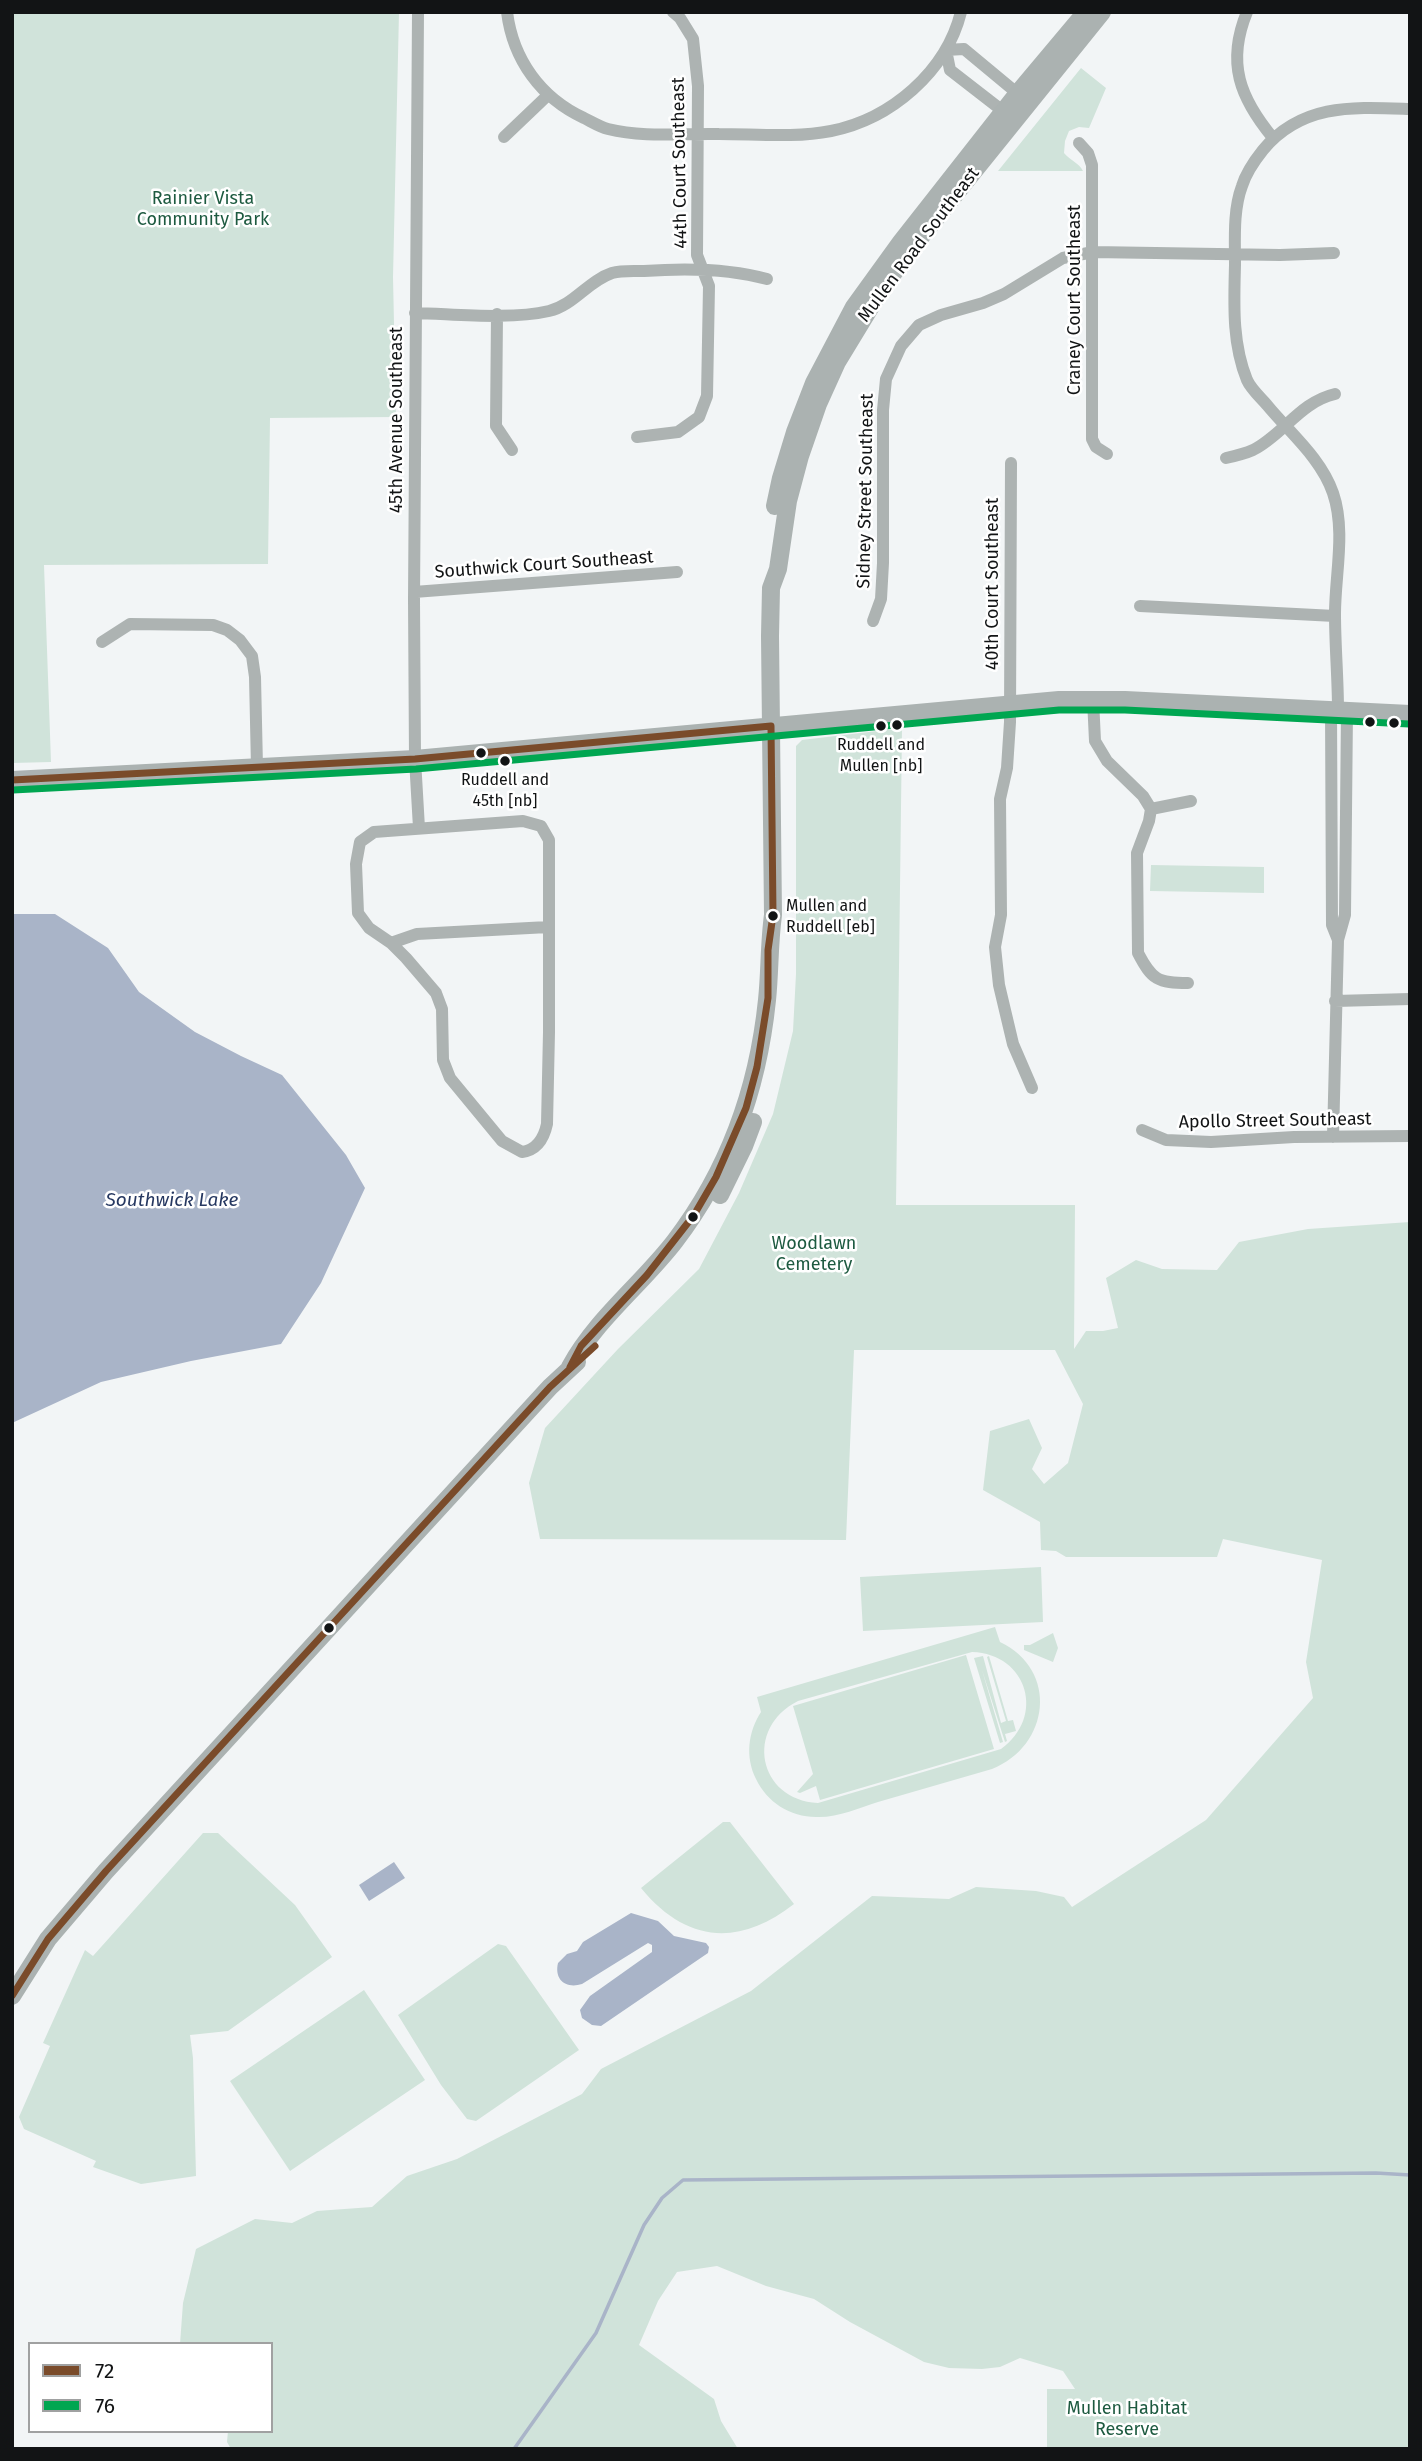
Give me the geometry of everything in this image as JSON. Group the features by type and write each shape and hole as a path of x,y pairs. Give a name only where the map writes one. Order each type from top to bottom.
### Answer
{"street":[{"name":"45th Avenue Southeast","path":"418,12 414,592 415,759 419,828"},
{"path":"507,12 517,53 547,96 571,112 607,129 646,134 804,134 832,131 864,120 899,101 926,78 946,50 961,12"},
{"name":"44th Court Southeast","path":"636,437 678,432 699,417 707,396 709,286 697,255 698,86 693,39 673,12"},
{"name":"Mullen Road Southeast","path":"12,1996 48,1939 106,1871 570,1367 581,1346 647,1275 681,1233 710,1189 746,1108 757,1067 768,998 768,950 773,915 769,636 771,588 778,569 788,501 800,456 818,404 837,362 882,288 1086,12"},
{"name":"Mullen Road Southeast","path":"1023,98 1102,12"},
{"path":"1247,12 1238,41 1239,84 1256,117 1273,138"},
{"path":"946,50 964,49 1023,98"},
{"path":"946,50 950,71 1009,116"},
{"path":"504,137 547,96"},
{"path":"1333,1137 1338,940 1345,915 1335,616 1339,522 1334,495 1317,462 1248,383 1238,355 1234,325 1236,218 1242,186 1256,159 1273,138 1303,118 1325,111 1410,109"},
{"name":"Craney Court Southeast","path":"1079,143 1092,165 1092,439 1096,447 1107,454"},
{"name":"Sidney Street Southeast","path":"873,621 881,599 883,575 886,379 901,346 919,324 1004,294 1063,258 1093,252 1235,255 1335,253"},
{"path":"415,313 528,315 552,311 573,300 595,281 614,272 704,270 746,273 767,279"},
{"path":"497,314 496,426 512,450"},
{"path":"1226,458 1255,449 1306,406 1321,397 1335,394"},
{"name":"40th Court Southeast","path":"1011,463 1010,704 1007,768 1000,799 1002,915 995,947 999,985 1013,1044 1032,1088"},
{"name":"Southwick Court Southeast","path":"414,592 677,572"},
{"path":"1140,606 1335,616"},
{"path":"102,642 131,624 213,625 227,630 240,640 252,656 255,677 257,767"},
{"path":"1093,699 1095,741 1107,761 1143,796 1151,809 1137,853 1138,953 1154,978 1166,983 1188,983"},
{"path":"12,780 415,759 1010,704 1093,699 1410,714"},
{"path":"1151,809 1191,801"},
{"path":"523,821 541,826 549,840 547,1124 545,1133 533,1149 522,1152 502,1141 450,1078 443,1060 444,1020 440,1001 391,943 369,928 358,912 357,851 360,842 374,832 419,828 523,821"},
{"path":"391,943 417,934 548,927"},
{"path":"1335,1001 1410,999"},
{"name":"Apollo Street Southeast","path":"1142,1130 1166,1140 1211,1142 1294,1137 1410,1136"}],"green space":[{"name":"Rainier Vista Community Park","path":"12,12 399,12 393,277 396,417 270,418 268,564 44,565 51,762 12,763"},
{"path":"1081,68 1106,88 1089,128 1079,127 1069,131 1065,141 1064,153 1083,171 998,171"},
{"path":"902,728 896,1205 1075,1205 1074,1349 1086,1331 1118,1328 1106,1278 1136,1260 1162,1269 1217,1270 1239,1242 1308,1229 1410,1222 1410,2449 1047,2449 1047,2389 1075,2389 1063,2371 1020,2358 1000,2367 982,2369 949,2368 924,2362 814,2299 766,2286 717,2266 677,2272 658,2301 639,2345 714,2399 721,2421 738,2449 231,2449 227,2442 228,2433 273,2433 273,2342 180,2342 183,2303 196,2249 255,2219 292,2223 317,2211 372,2207 407,2176 457,2159 582,2094 601,2069 751,1991 872,1896 949,1899 976,1887 1036,1891 1064,1897 1072,1907 1206,1820 1313,1698 1306,1662 1322,1560 1223,1539 1217,1557 1066,1557 1056,1551 1041,1550 1040,1522 983,1490 990,1431 1029,1419 1042,1448 1032,1469 1044,1484 1068,1463 1083,1404 1055,1350 854,1350 846,1540 540,1539 529,1483 545,1428 618,1349 699,1269 739,1193 773,1114 793,1031 796,974 796,746 802,740"},
{"path":"1151,865 1264,867 1264,893 1150,891"},
{"path":"1041,1567 1043,1622 863,1631 860,1577"},
{"path":"995,1627 1000,1642 1019,1655 1032,1670 1039,1688 1040,1707 1036,1726 1026,1743 1011,1758 992,1769 848,1812 816,1817 797,1814 780,1807 766,1795 756,1779 749,1753 753,1728 761,1712 757,1697","holes":["972,1652 991,1655 1018,1675 1024,1689 1026,1705 1023,1721 1015,1736 1001,1749 818,1803 798,1799 782,1790 771,1777 765,1761 765,1744 770,1728 781,1713 798,1701"]},
{"path":"1053,1633 1058,1648 1053,1662 1024,1650 1024,1645 1030,1645"},
{"path":"966,1655 994,1749 820,1800 816,1786 797,1792 813,1774 793,1706"},
{"path":"983,1656 1001,1723 1006,1721 987,1657 989,1656 1008,1721 1013,1720 1016,1731 1005,1734 1005,1742 982,1670 1003,1742 1000,1743 974,1658"},
{"path":"723,1822 730,1822 794,1904 753,1927 714,1933 695,1929 676,1920 641,1888"},
{"path":"203,1833 218,1833 295,1905 332,1957 228,2031 190,2035 196,2176 141,2184 93,2167 96,2161 24,2129 19,2117 50,2046 43,2043 85,1950 93,1956"},
{"path":"498,1944 506,1946 579,2050 476,2121 467,2119 441,2085 398,2015"},
{"path":"364,1990 425,2080 290,2171 230,2081"}],"water":[{"name":"Southwick Lake","path":"12,914 55,914 108,948 139,992 195,1032 282,1075 346,1155 365,1188 321,1283 281,1344 101,1382 12,1423"},
{"path":"394,1862 405,1878 369,1901 359,1885"},
{"path":"631,1913 658,1921 674,1936 706,1943 709,1947 708,1953 601,2026 592,2025 582,2018 580,2010 590,1996 652,1952 652,1945 648,1943 582,1984 562,1982 558,1974 558,1963 567,1954 577,1951 583,1942"}],"waterway":[{"path":"514,2449 596,2333 644,2225 662,2198 683,2180 1376,2173 1410,2175"}],"transit line":[{"name":"76","path":"13,790 416,769 1059,710 1125,710 1409,724"},
{"name":"72","path":"12,780 415,759 771,726 773,915 768,950 768,998 757,1067 746,1108 716,1177 694,1215 647,1275 581,1346 570,1367"},
{"name":"72","path":"12,1996 48,1939 106,1871 550,1387 595,1346"}],"place":[{"name":"Ruddell and Mullen [nb]","path":"881,726"},
{"name":"Ruddell and 45th [nb]","path":"505,761"},
{"name":"Mullen and Ruddell [eb]","path":"773,916"}],"park label":[{"name":"Woodlawn Cemetery","path":"814,1254"},
{"name":"Mullen Habitat Reserve","path":"1127,2419"}]}
